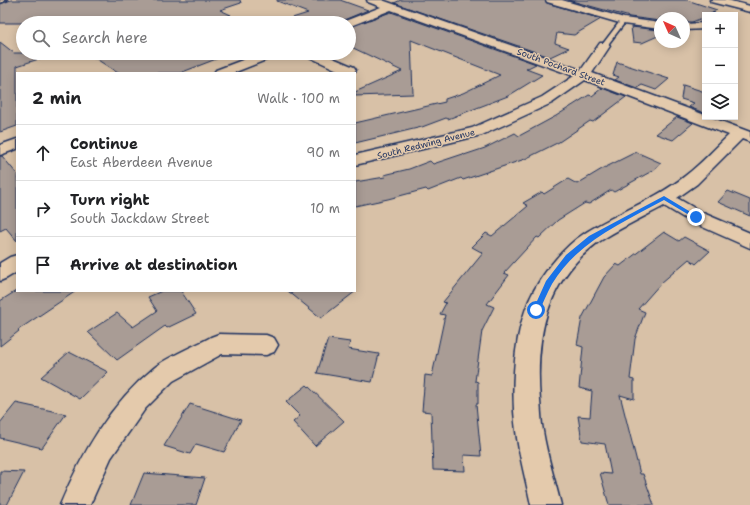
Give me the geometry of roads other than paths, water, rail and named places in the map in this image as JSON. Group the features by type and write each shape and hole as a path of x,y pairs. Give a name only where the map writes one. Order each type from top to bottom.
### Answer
{"street":[{"name":"South Pochard Street","path":"372,0 584,75 745,135"},
{"path":"551,0 623,21 654,25"},
{"path":"715,0 750,9"},
{"path":"356,20 390,7"},
{"path":"738,19 750,13"},
{"path":"690,27 702,26"},
{"name":"South Redwing Avenue","path":"356,160 477,132 547,100 584,75 604,46"},
{"path":"224,72 254,60"},
{"path":"327,60 349,70"},
{"path":"546,505 529,430 526,380 529,341 536,310 549,283 569,257 591,238 664,198 692,180 745,135"},
{"path":"0,150 16,144"},
{"path":"664,198 696,217 750,241"},
{"path":"0,273 16,263"},
{"path":"75,505 101,449 136,401 164,374 219,344 266,345"}],"lane":[{"path":"0,1 4,0"},
{"name":"South Redwing Avenue","path":"604,46 623,21"}]}
